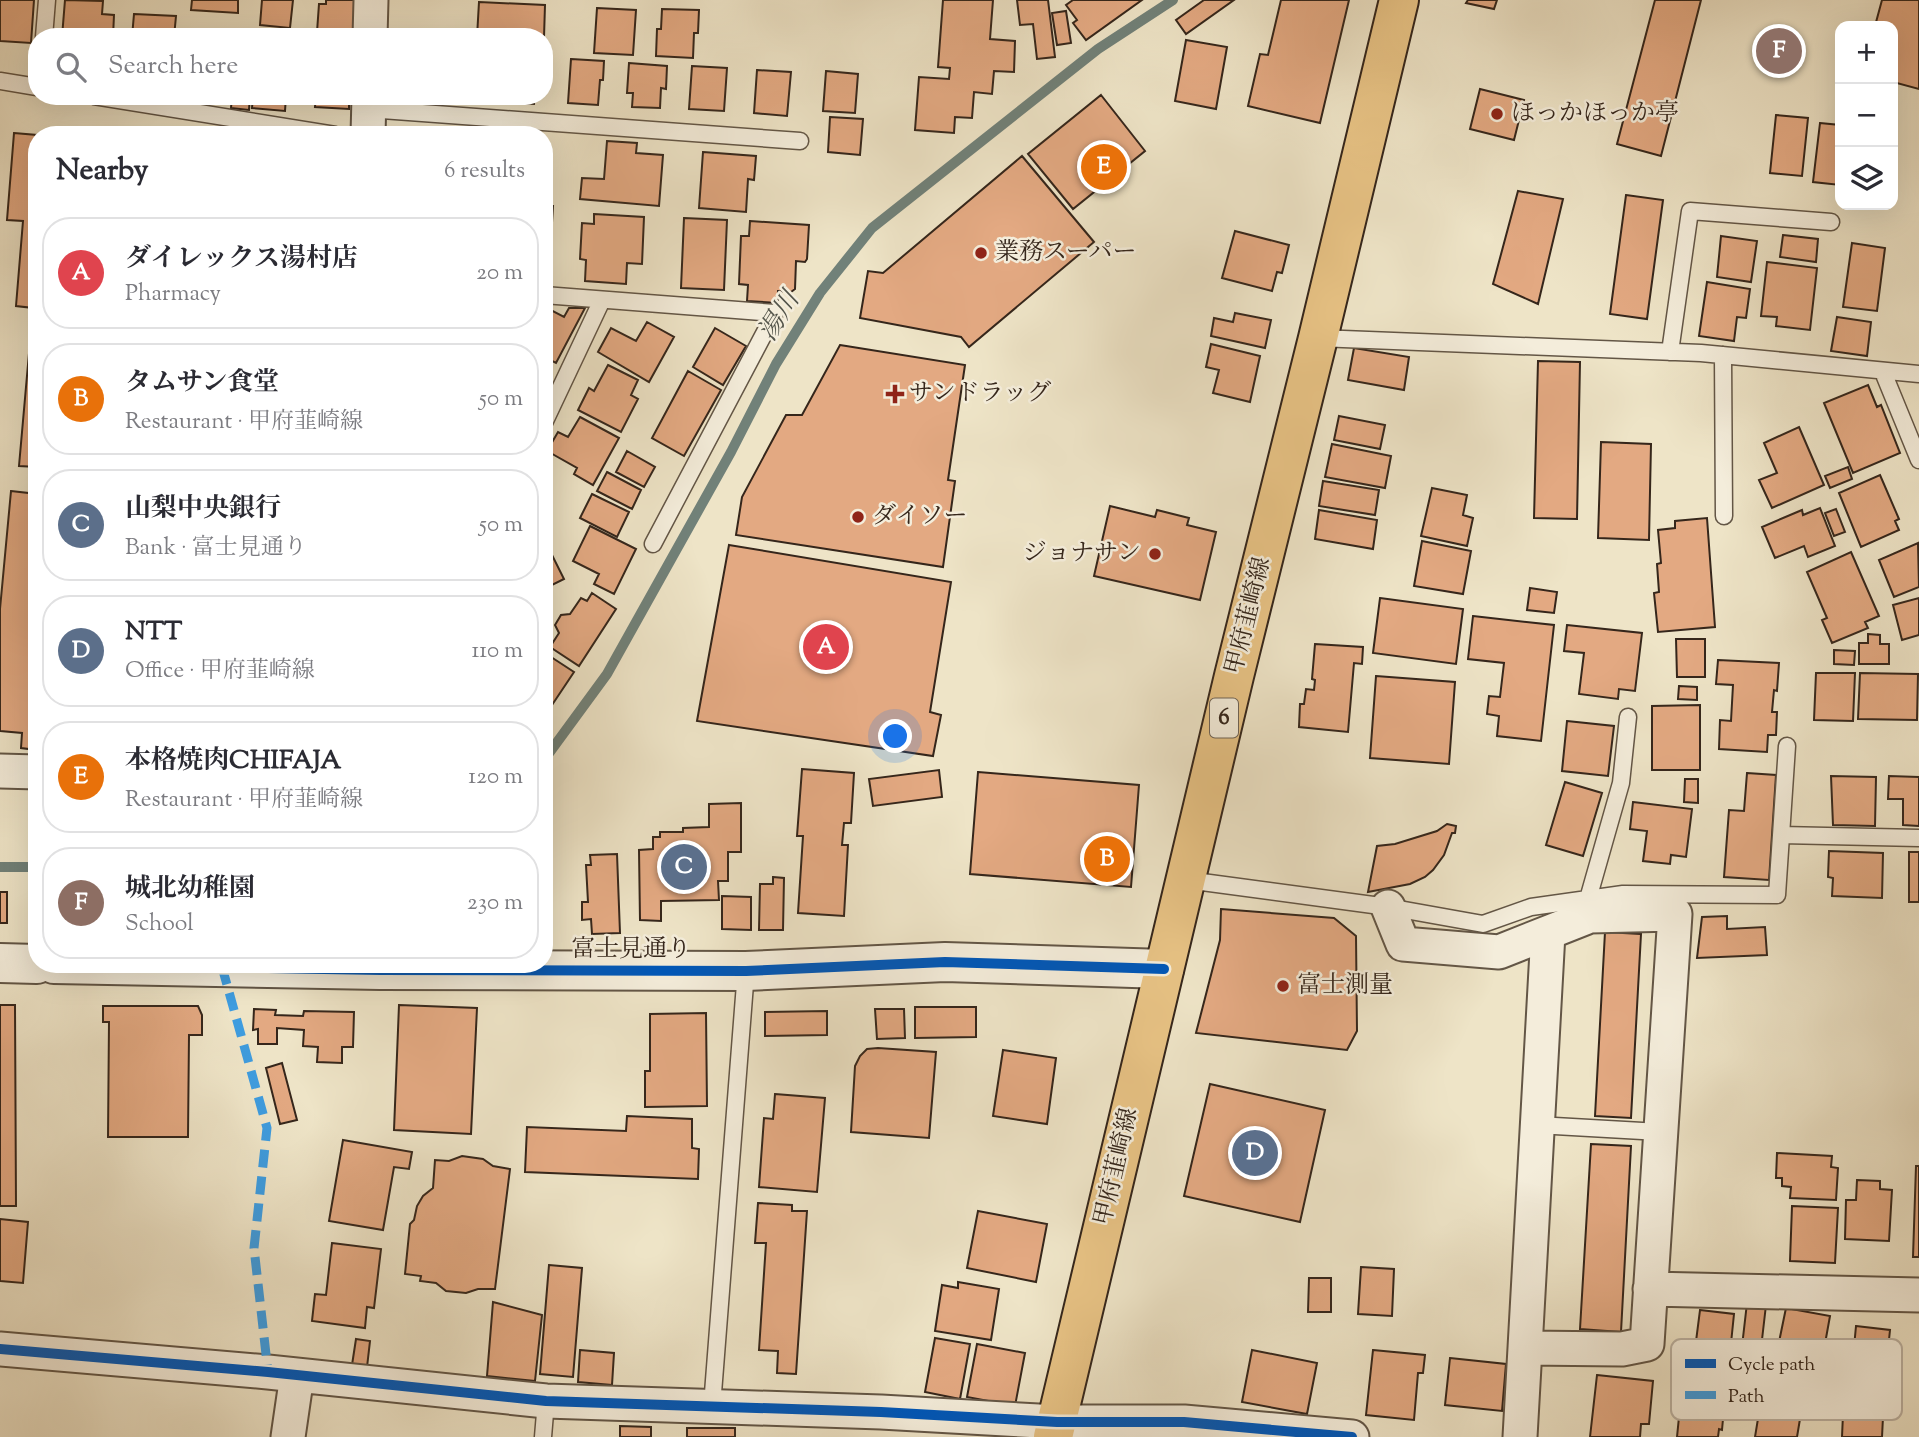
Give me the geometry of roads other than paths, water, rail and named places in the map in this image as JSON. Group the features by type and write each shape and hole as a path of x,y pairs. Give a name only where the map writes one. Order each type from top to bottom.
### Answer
{"main road":[{"name":"甲府韮崎線","path":"1055,1429 1234,676 1399,0"}],"street":[{"path":"370,28 371,0"},
{"path":"0,771 28,772"},
{"path":"1388,907 1403,944 1499,952 1590,916 1675,914 1647,1344 1622,1349 1525,1348"},
{"path":"1520,1437 1548,933"},
{"name":"富士見通り","path":"553,969 746,971 945,962 1164,969"},
{"path":"0,963 28,964"},
{"path":"1650,1289 1919,1295"},
{"path":"0,1349 297,1375 546,1401 881,1412 1055,1429 1184,1422 1352,1437"},
{"path":"288,1437 297,1375"}],"lane":[{"path":"45,28 47,0"},
{"path":"0,81 28,86"},
{"path":"150,105 279,126"},
{"path":"368,113 800,141"},
{"path":"1670,352 1690,211 1831,222"},
{"path":"553,296 775,313 653,544"},
{"path":"553,403 602,300"},
{"path":"1318,338 1723,355 1919,374"},
{"path":"1723,355 1724,516"},
{"path":"1883,372 1919,460"},
{"path":"1588,899 1620,783 1628,717"},
{"path":"1187,880 1388,907 1483,924 1531,907 1623,894 1777,895 1787,746"},
{"path":"1781,835 1919,838"},
{"path":"712,1406 746,971"},
{"path":"1537,1125 1660,1132"},
{"path":"543,1437 546,1401"}],"waterway":[{"name":"湯川","path":"553,748 607,674 731,452 776,364 820,293 872,228 1098,49 1173,0"},
{"name":"湯川","path":"0,867 28,867"}],"place":[{"name":"城北幼稚園","path":"1779,51"},
{"name":"ほっかほっか亭","path":"1497,114"},
{"name":"本格焼肉CHIFAJA","path":"1104,167"},
{"name":"業務スーパー","path":"981,253"},
{"name":"サンドラッグ","path":"895,394"},
{"name":"ダイソー","path":"858,517"},
{"name":"ジョナサン","path":"1155,554"},
{"name":"ダイレックス湯村店","path":"826,647"},
{"name":"タムサン食堂","path":"1107,859"},
{"name":"山梨中央銀行","path":"684,867"},
{"name":"富士測量","path":"1283,986"},
{"name":"NTT","path":"1255,1153"}]}
